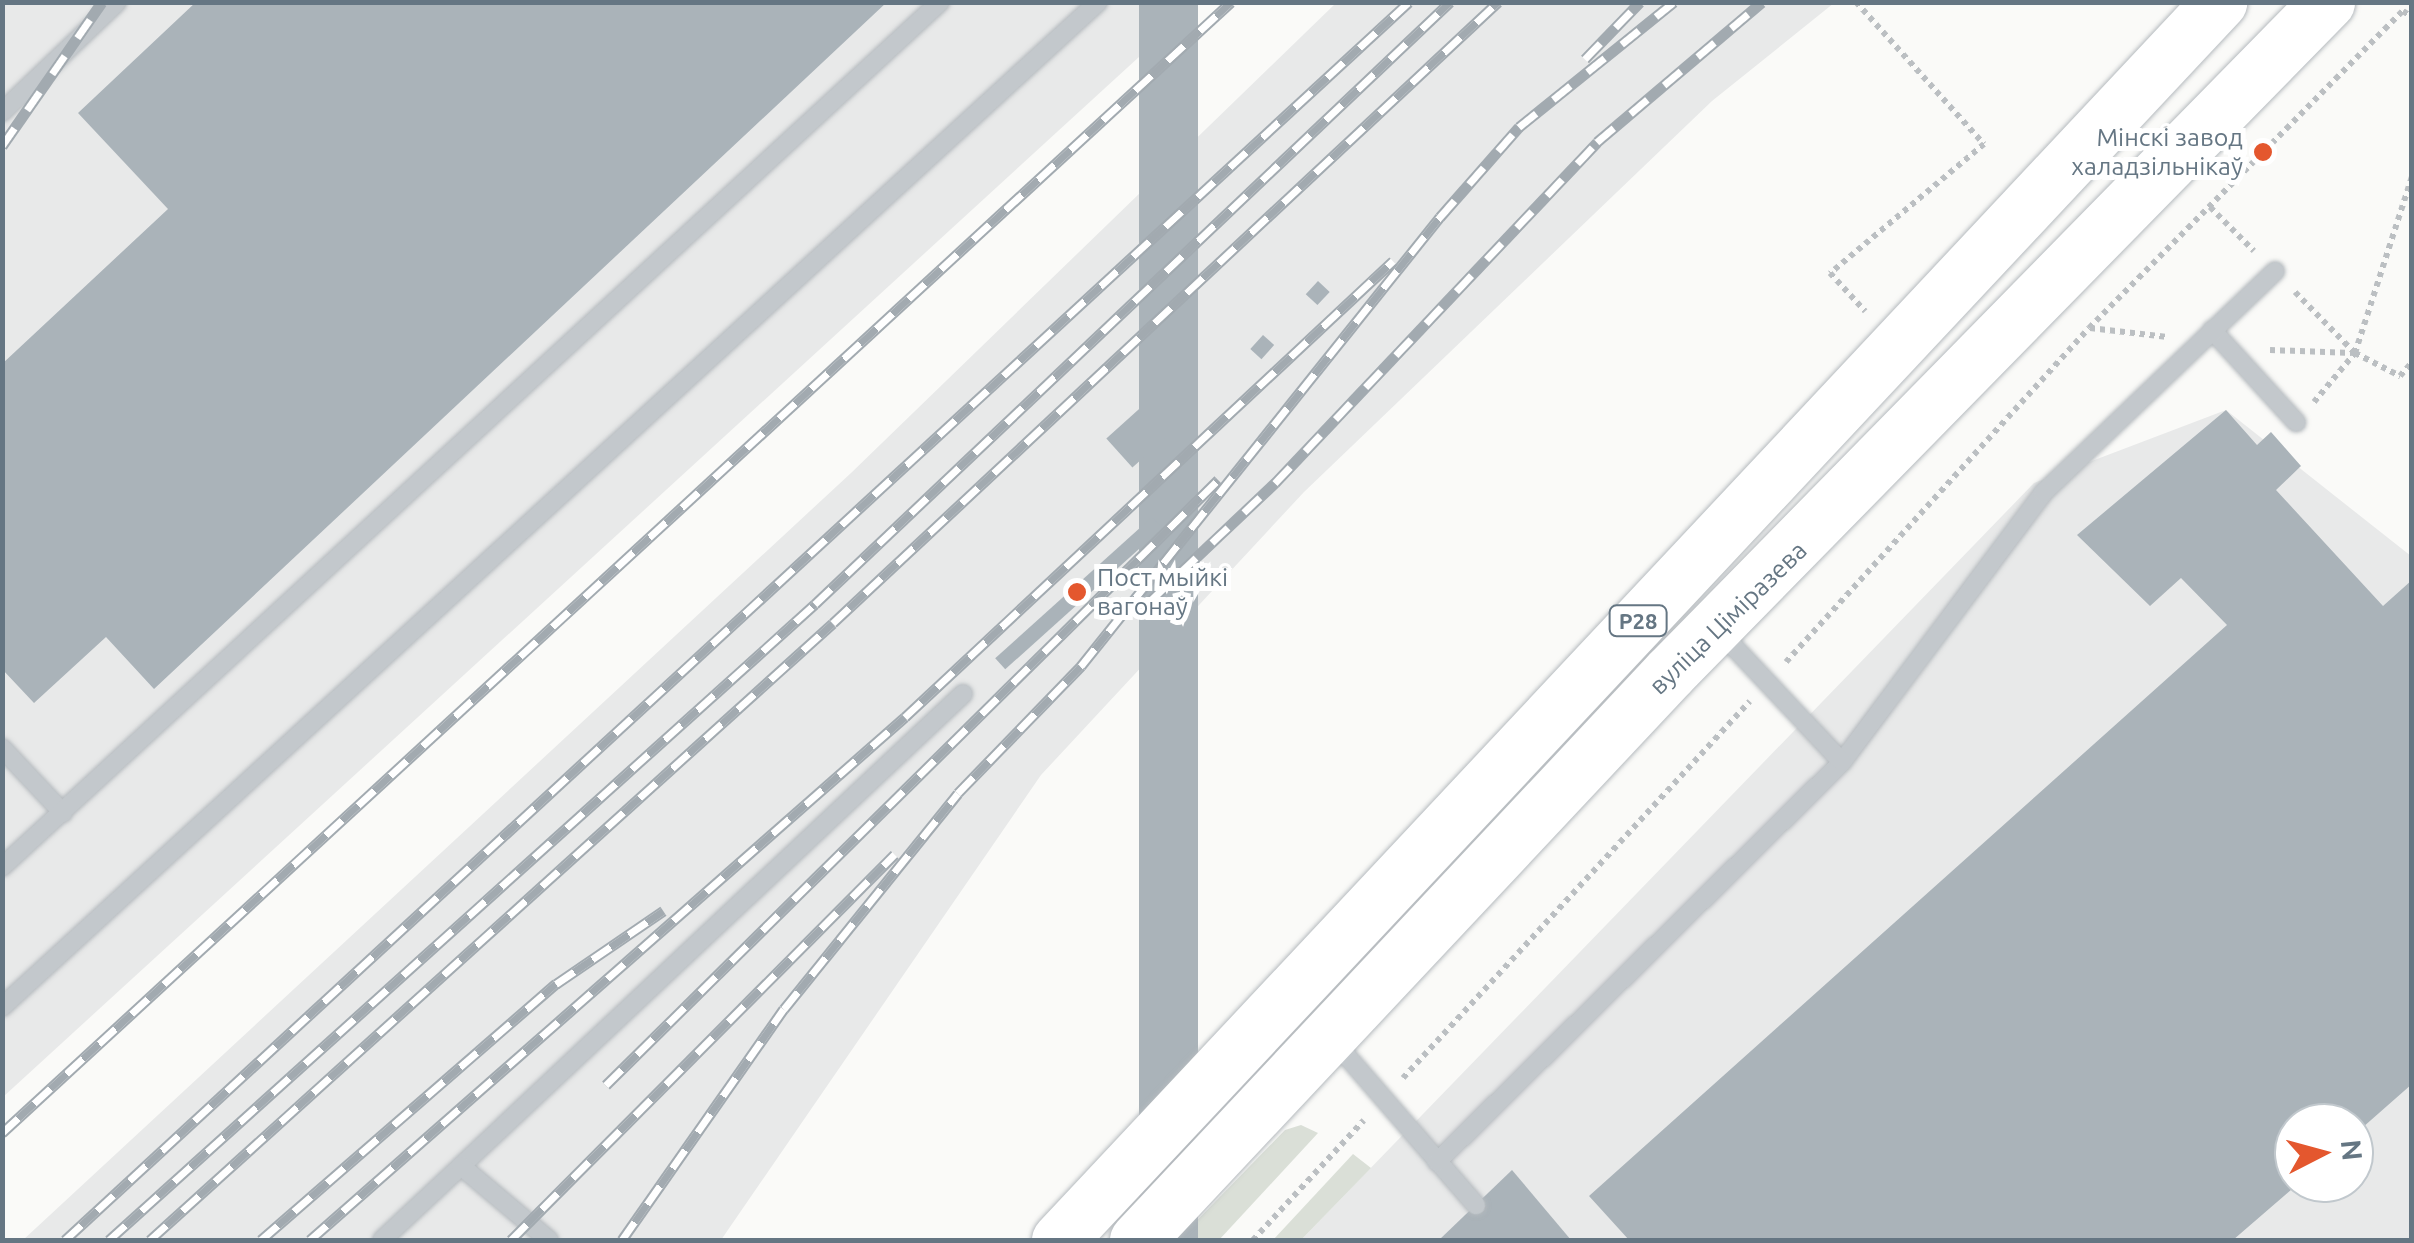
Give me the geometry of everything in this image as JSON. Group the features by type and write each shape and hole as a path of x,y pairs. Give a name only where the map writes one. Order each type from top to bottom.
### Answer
{"main road":[{"name":"Р28","path":"1059,1240 1289,990 2219,2"},
{"name":"вуліца Ціміразева","path":"1138,1240 1716,628 2327,2"}],"lane":[{"path":"2,112 116,2"},
{"path":"2,867 940,2"},
{"path":"2,1007 1098,2"},
{"path":"1437,1162 1842,762 2042,493 2275,272"},
{"path":"2206,335 2229,349 2296,422"},
{"path":"1716,628 1842,762"},
{"path":"382,1240 963,694"},
{"path":"2,748 64,813"},
{"path":"1289,990 1387,1095 1437,1162 1476,1205"},
{"path":"461,1166 548,1240"}],"path":[{"path":"1856,2 1984,144 1830,274 1872,319"},
{"path":"1253,1240 2089,328 2403,12 2412,17"},
{"path":"2296,422 2355,353 2412,177"},
{"path":"2210,207 2355,353 2400,376 2412,372"},
{"path":"2089,328 2206,335"},
{"path":"2229,349 2355,353"},
{"path":"2400,376 2412,362"}],"shaded area":[{"path":"3,3 1198,3 3,1097"},
{"path":"1336,3 1834,3 1712,101 1304,492 1041,775 721,1240 23,1240 851,473"},
{"path":"2226,410 2411,556 2411,1240 1301,1240 2034,483"},
{"path":"1301,1125 1318,1133 1219,1240 1178,1240 1285,1130"},
{"path":"1353,1154 1371,1168 1301,1240 1273,1240"}],"building":[{"path":"196,2 887,2 154,689 106,637 34,703 2,669 2,364 168,209 78,113"},
{"path":"1139,2 1198,2 1198,1240 1139,1240"},
{"path":"1318,281 1330,292 1317,305 1306,294"},
{"path":"1263,335 1274,345 1261,359 1250,349"},
{"path":"1168,383 1194,412 1132,468 1106,439"},
{"path":"2226,410 2257,445 2271,432 2301,466 2276,490 2383,606 2412,580 2412,1084 2374,1117 2374,1103 2274,1103 2276,1203 2233,1240 1629,1240 1589,1196 2227,625 2181,578 2150,606 2077,535"},
{"name":"Пост мыйкі вагонаў","path":"1152,517 1162,528 1005,669 995,658"},
{"path":"1512,1170 1571,1240 1439,1240"}],"railway":[{"path":"2,146 102,2"},
{"path":"2,1133 1231,2"},
{"path":"65,1240 1409,2"},
{"path":"109,1240 815,604 1450,2"},
{"path":"150,1240 833,623 1498,2"},
{"path":"1585,59 1640,2"},
{"path":"622,1240 784,1009 958,793 1081,666 1440,217 1519,127 1674,2"},
{"path":"1148,603 1275,483 1597,142 1762,2"},
{"path":"310,1240 905,717 1393,261"},
{"path":"606,1085 1218,480"},
{"path":"511,1240 895,854"},
{"path":"261,1240 556,984 663,911"}],"place":[{"name":"Мінскі завод халадзільнікаў","path":"2263,152"},
{"name":"Пост мыйкі вагонаў","path":"1077,592"}]}
